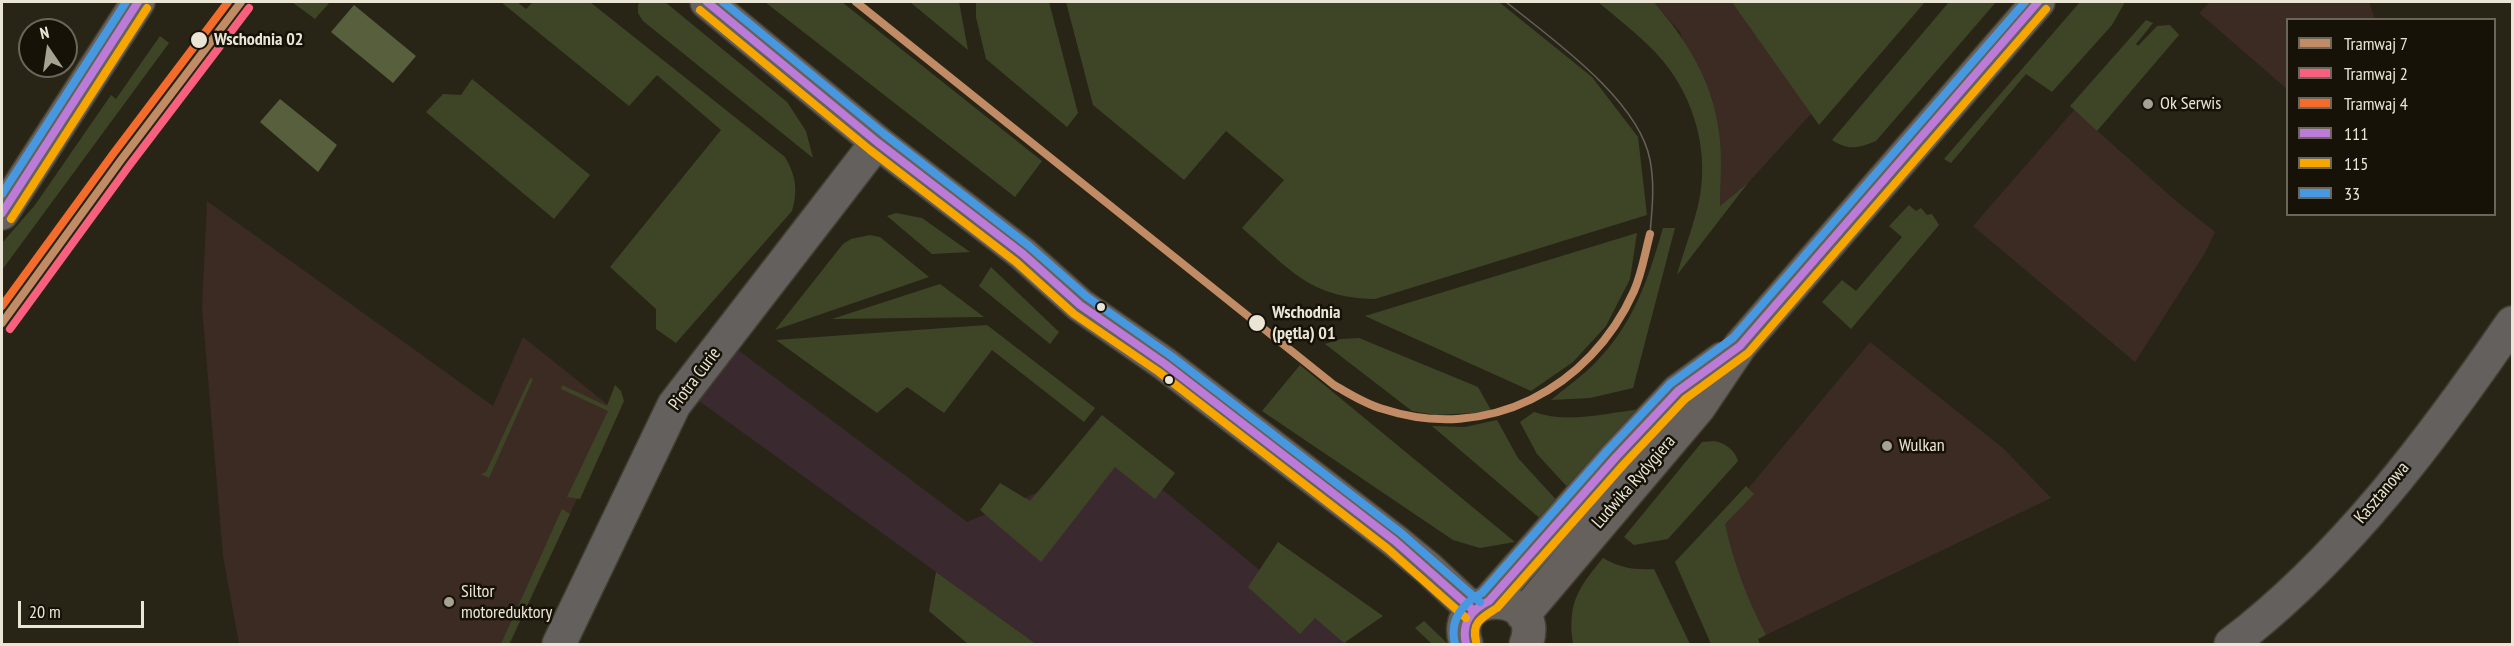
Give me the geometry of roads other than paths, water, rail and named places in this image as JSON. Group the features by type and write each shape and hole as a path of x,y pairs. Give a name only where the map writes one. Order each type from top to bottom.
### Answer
{"street":[{"path":"2,213 138,2"},
{"path":"707,2 877,142 1015,248 1080,304 1165,364 1429,569 1481,606 1508,603 1527,636"},
{"name":"Ludwika Rydygiera","path":"1527,636 1699,407 1740,346 2038,2"},
{"name":"Piotra Curie","path":"559,645 674,405 877,142"},
{"name":"Kasztanowa","path":"2231,645 2298,590 2368,511 2510,335"},
{"name":"Ludwika Rydygiera","path":"1481,606 1678,391 1740,346"},
{"path":"1466,645 1464,630 1481,606"}],"tram line":[{"name":"4","path":"2,306 228,2"},
{"name":"7","path":"2,323 121,160 241,2"},
{"name":"7","path":"856,2 1334,385 1364,402 1383,409 1422,418 1460,419 1497,412 1531,400 1563,380 1591,356 1615,326 1637,284 1650,234"},
{"path":"1506,2 1591,72 1612,93 1629,115 1643,138 1652,169 1650,234"},
{"name":"2","path":"10,329 129,166 249,8"}],"place":[{"name":"Wschodnia 02","path":"199,40"},
{"name":"Ok Serwis","path":"2148,104"},
{"name":"Wschodnia (pętla) 01","path":"1257,323"},
{"name":"Wulkan","path":"1887,446"},
{"name":"Siltor motoreduktory","path":"449,602"}]}
